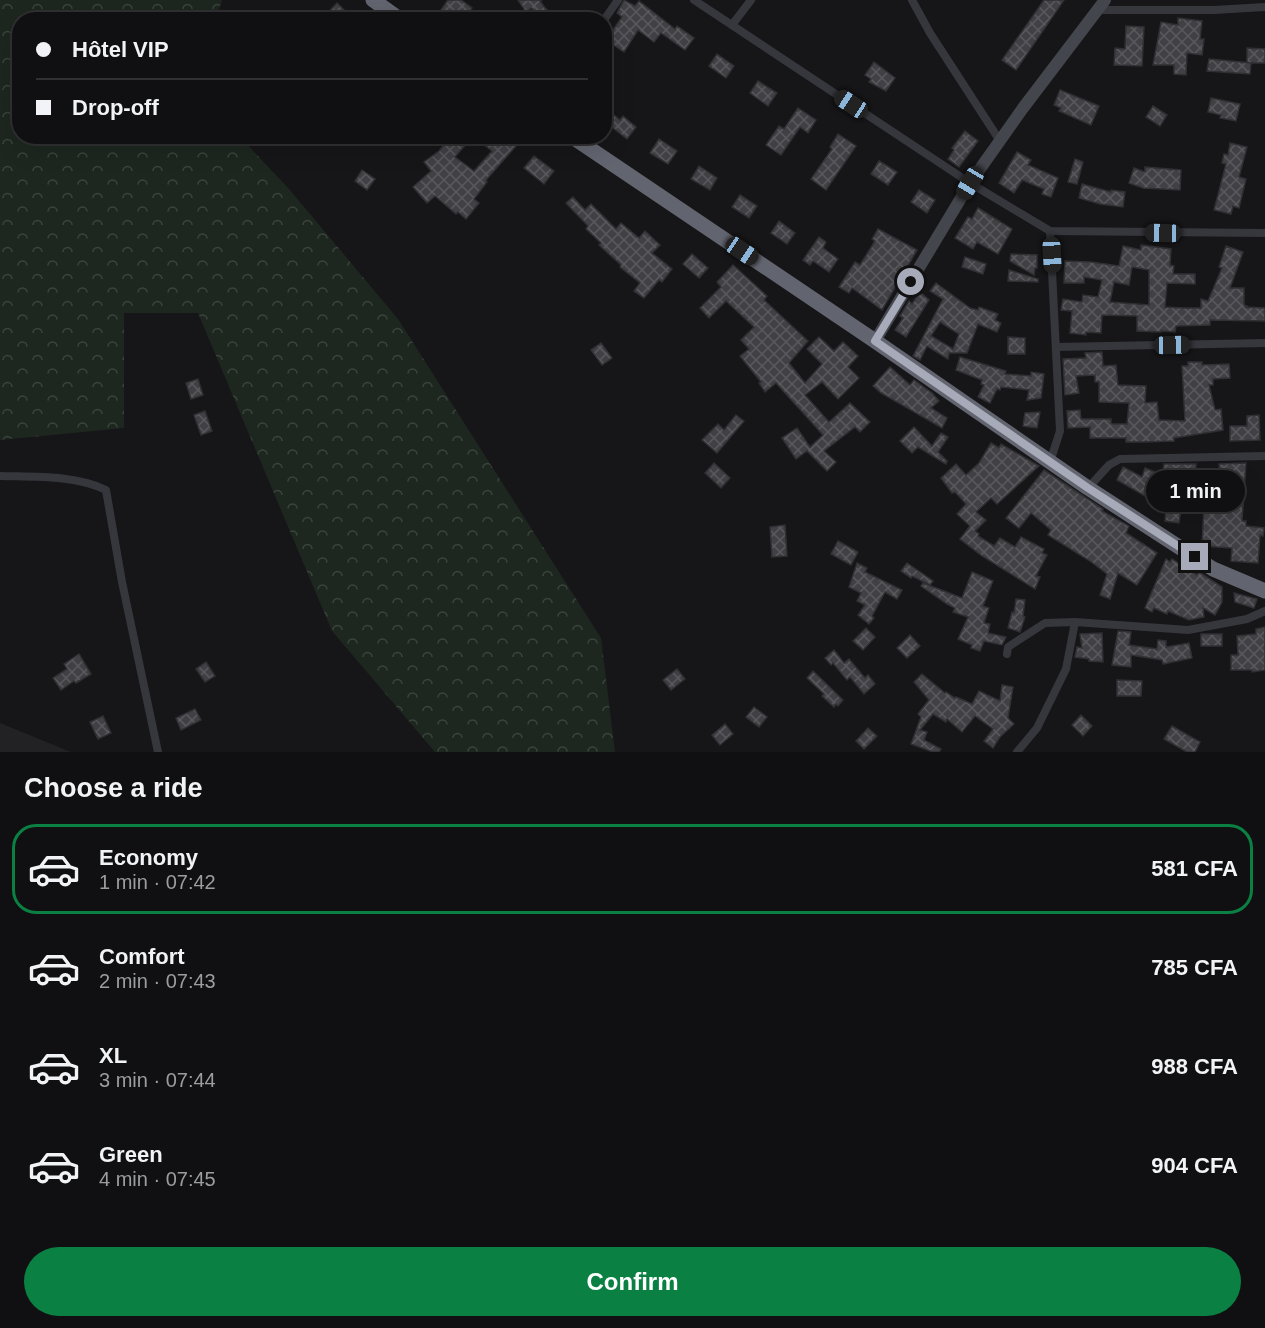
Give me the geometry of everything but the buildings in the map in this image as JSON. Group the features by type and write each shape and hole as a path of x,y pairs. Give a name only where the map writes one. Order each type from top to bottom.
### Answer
{"highway":[{"path":"373,0 390,12"},
{"path":"583,144 1088,488 1213,569 1265,591"}],"street":[{"path":"693,0 970,183 1050,231 1265,233"},
{"path":"732,25 751,0"},
{"path":"912,0 930,33 1000,141"},
{"path":"875,341 970,183 1102,5 1214,10 1265,7"},
{"path":"1050,231 1060,431 1050,462"},
{"path":"1056,348 1265,342"},
{"path":"1088,488 1109,465 1120,459 1265,456"},
{"path":"0,476 48,477 95,484 106,489 122,582 158,752"},
{"path":"1007,654 1008,647 1045,623 1075,622 1188,630 1247,619 1265,611"},
{"path":"1017,752 1037,728 1066,669 1075,622"}],"shaded area":[{"path":"0,723 71,752 0,752"}],"green space":[{"path":"0,0 222,0 218,12 12,12 12,144 247,144 289,189 398,319 601,638 615,752 435,752 332,631 198,313 124,313 124,428 0,440"}],"route":[{"path":"911,282 875,341 1088,488 1195,557"}]}
